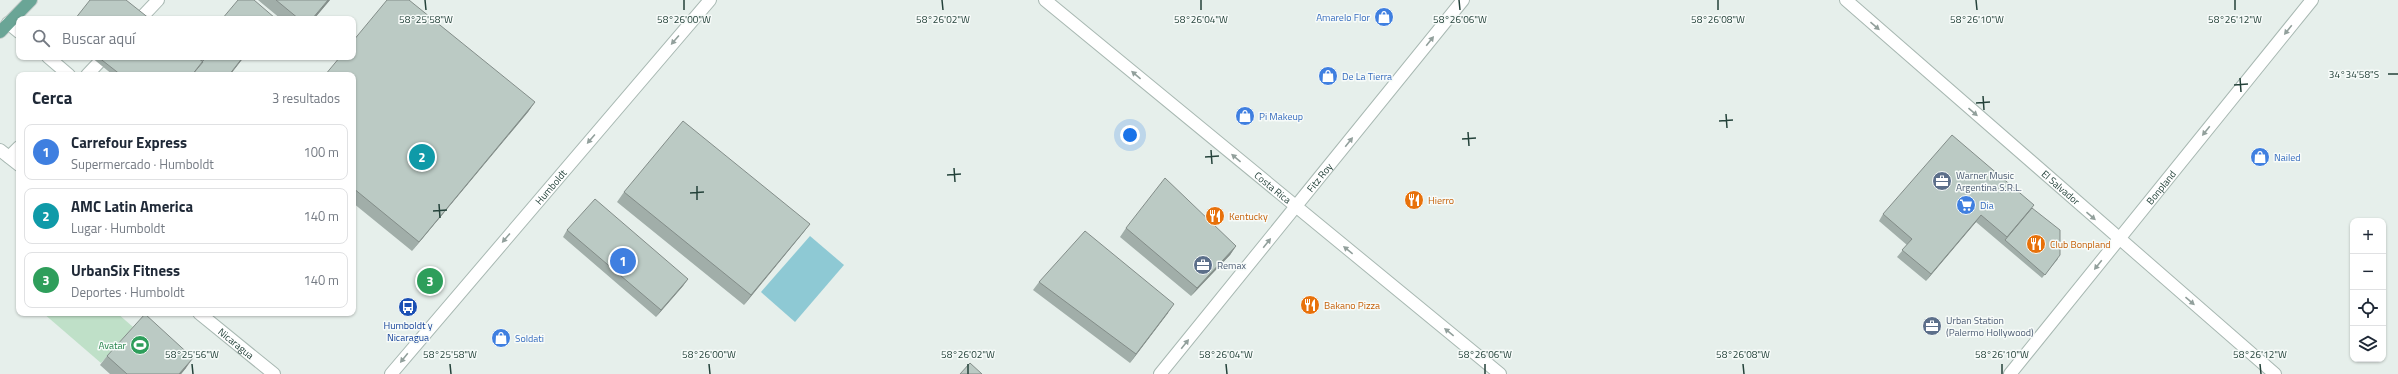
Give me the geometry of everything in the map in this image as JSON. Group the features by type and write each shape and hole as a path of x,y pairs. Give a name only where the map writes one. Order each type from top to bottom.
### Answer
{"main road":[{"path":"4,28 31,0"}],"street":[{"path":"143,16 158,0"},
{"name":"Humboldt","path":"391,374 710,0"},
{"name":"Costa Rica","path":"1045,0 1500,374"},
{"name":"Fitz Roy","path":"1160,374 1463,0"},
{"name":"El Salvador","path":"1846,0 2118,239 2275,374"},
{"name":"Bonpland","path":"2010,374 2312,0"},
{"path":"4,28 16,31"},
{"path":"52,60 66,72"},
{"path":"90,72 101,60"},
{"path":"16,148 5,153 16,162"},
{"name":"Nicaragua","path":"203,316 274,374"}],"green space":[{"path":"46,316 120,316 133,327 101,363"}],"water":[{"path":"810,236 844,265 795,322 761,292"}],"building":[{"path":"90,0 126,0 146,16 77,16"},
{"path":"238,0 254,0 273,16 225,16"},
{"path":"276,0 328,0 315,16 295,16"},
{"path":"387,0 409,0 535,102 419,242 356,190 356,72 328,72 338,60 356,60 356,37"},
{"path":"102,60 201,60 203,62 195,72 117,72"},
{"path":"204,60 241,60 231,72 194,72"},
{"path":"683,121 810,224 751,295 624,192"},
{"path":"1952,135 2034,205 2007,237 1981,215 1931,274 1902,250 1912,239 1883,214"},
{"path":"1165,178 1236,246 1197,288 1126,228"},
{"path":"595,199 688,279 661,310 567,230"},
{"path":"2032,208 2060,230 2060,255 2045,275 2005,240"},
{"path":"1085,231 1174,304 1136,354 1039,282"},
{"name":"Avatar","path":"143,316 147,316 193,358 179,374 127,374 107,356"},
{"path":"970,363 982,374 960,374"}],"place":[{"name":"Amarelo Flor","path":"1384,17"},
{"name":"De La Tierra","path":"1328,76"},
{"name":"Pi Makeup","path":"1245,116"},
{"name":"AMC Latin America","path":"422,157"},
{"name":"Nailed","path":"2260,157"},
{"name":"Warner Music Argentina S.R.L.","path":"1942,181"},
{"name":"Hierro","path":"1414,200"},
{"name":"Dia","path":"1966,205"},
{"name":"Kentucky","path":"1215,216"},
{"name":"Club Bonpland","path":"2036,244"},
{"name":"Carrefour Express","path":"623,261"},
{"name":"Remax","path":"1203,265"},
{"name":"UrbanSix Fitness","path":"430,281"},
{"name":"Bakano Pizza","path":"1310,305"},
{"name":"Humboldt y Nicaragua","path":"408,307"},
{"name":"Urban Station (Palermo Hollywood)","path":"1932,326"},
{"name":"Soldati","path":"501,338"},
{"name":"Avatar","path":"140,345"}]}
